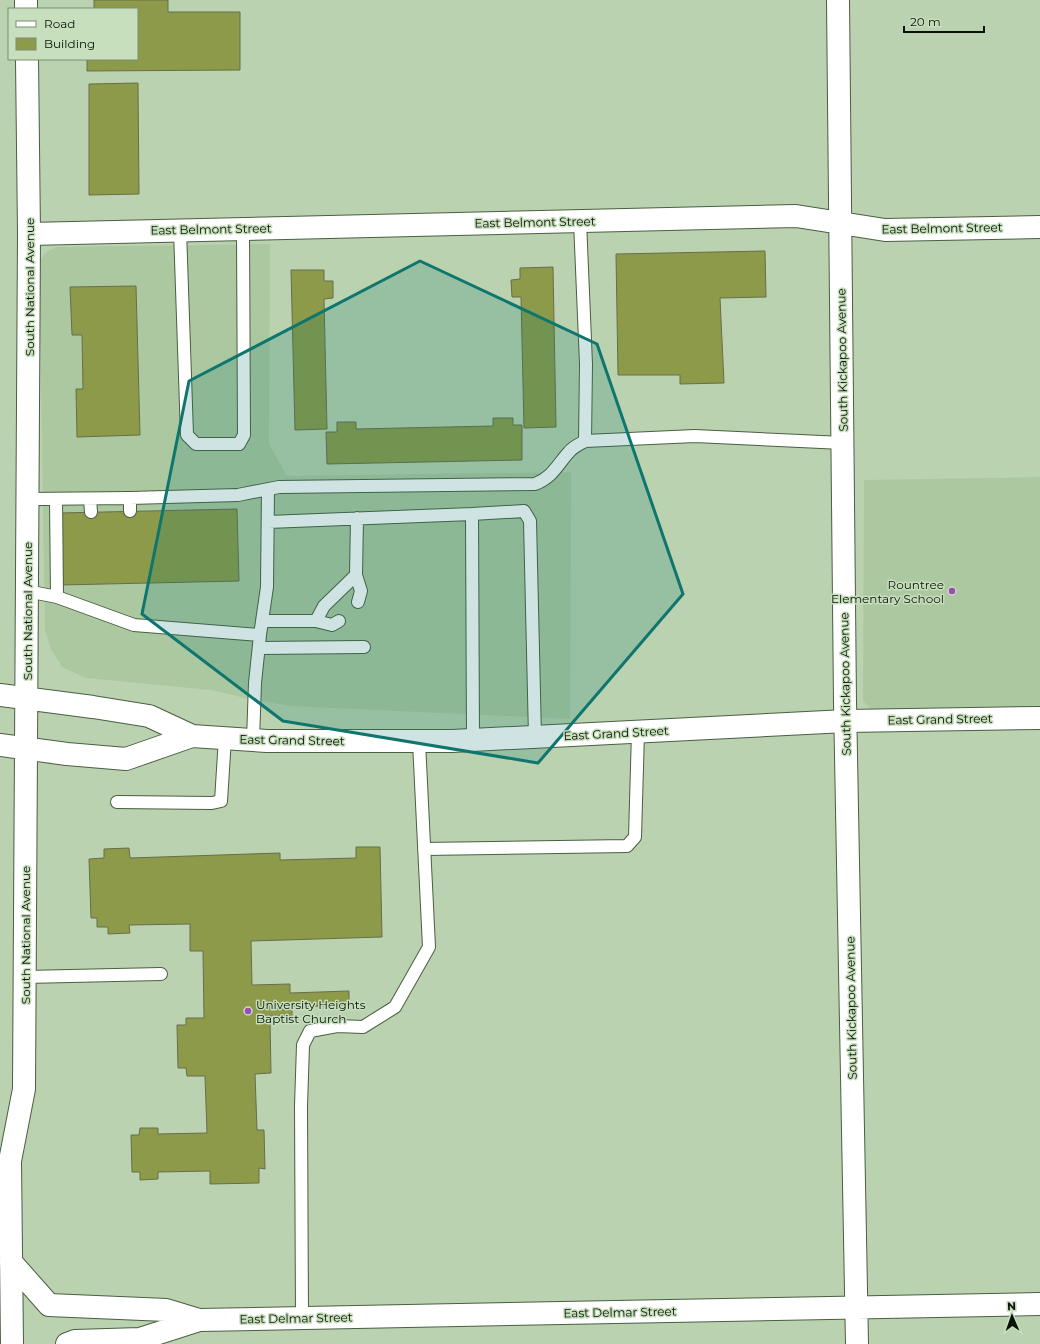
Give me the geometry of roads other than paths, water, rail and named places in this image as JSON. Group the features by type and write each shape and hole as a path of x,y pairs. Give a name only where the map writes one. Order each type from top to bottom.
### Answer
{"street":[{"name":"South Kickapoo Avenue","path":"838,0 846,721 857,1344"},
{"name":"South National Avenue","path":"12,1344 6,1291 11,1262 10,1161 24,1089 30,234 27,60"},
{"name":"East Belmont Street","path":"30,234 796,216 885,230 1040,227"},
{"name":"East Grand Street","path":"0,695 149,716 192,736 253,740 419,742 846,721 1040,718"},
{"name":"East Grand Street","path":"0,744 67,754 126,759 192,736"},
{"name":"South National Avenue","path":"0,1136 10,1161"},
{"name":"East Delmar Street","path":"11,1262 49,1304 166,1310 199,1320"},
{"name":"East Delmar Street","path":"67,1344 75,1341 140,1339 199,1320 1040,1304"}],"lane":[{"path":"580,220 586,364 585,441"},
{"path":"180,230 187,435 196,444 239,444 244,435 243,229"},
{"path":"27,499 238,495 280,487 535,484 545,480 570,451 585,441 695,436 843,443"},
{"path":"253,740 255,691 260,635 267,587 268,489"},
{"path":"90,498 90,512"},
{"path":"130,498 130,511"},
{"path":"56,499 57,597"},
{"path":"268,522 524,512 530,521 535,737"},
{"path":"472,514 473,740"},
{"path":"357,518 356,575 360,591 358,602"},
{"path":"316,621 324,606 356,575"},
{"path":"27,591 57,597 134,625 260,635"},
{"path":"262,621 316,621 332,625 339,620"},
{"path":"259,648 364,647"},
{"path":"424,849 627,846 635,837 638,732"},
{"path":"117,802 212,803 220,801 225,738"},
{"path":"302,1318 301,1106 303,1045 310,1031 337,1026 363,1027 395,1006 429,947 419,742"},
{"path":"25,977 161,974"}],"place":[{"name":"Rountree Elementary School","path":"952,591"},
{"name":"University Heights Baptist Church","path":"248,1011"}]}
